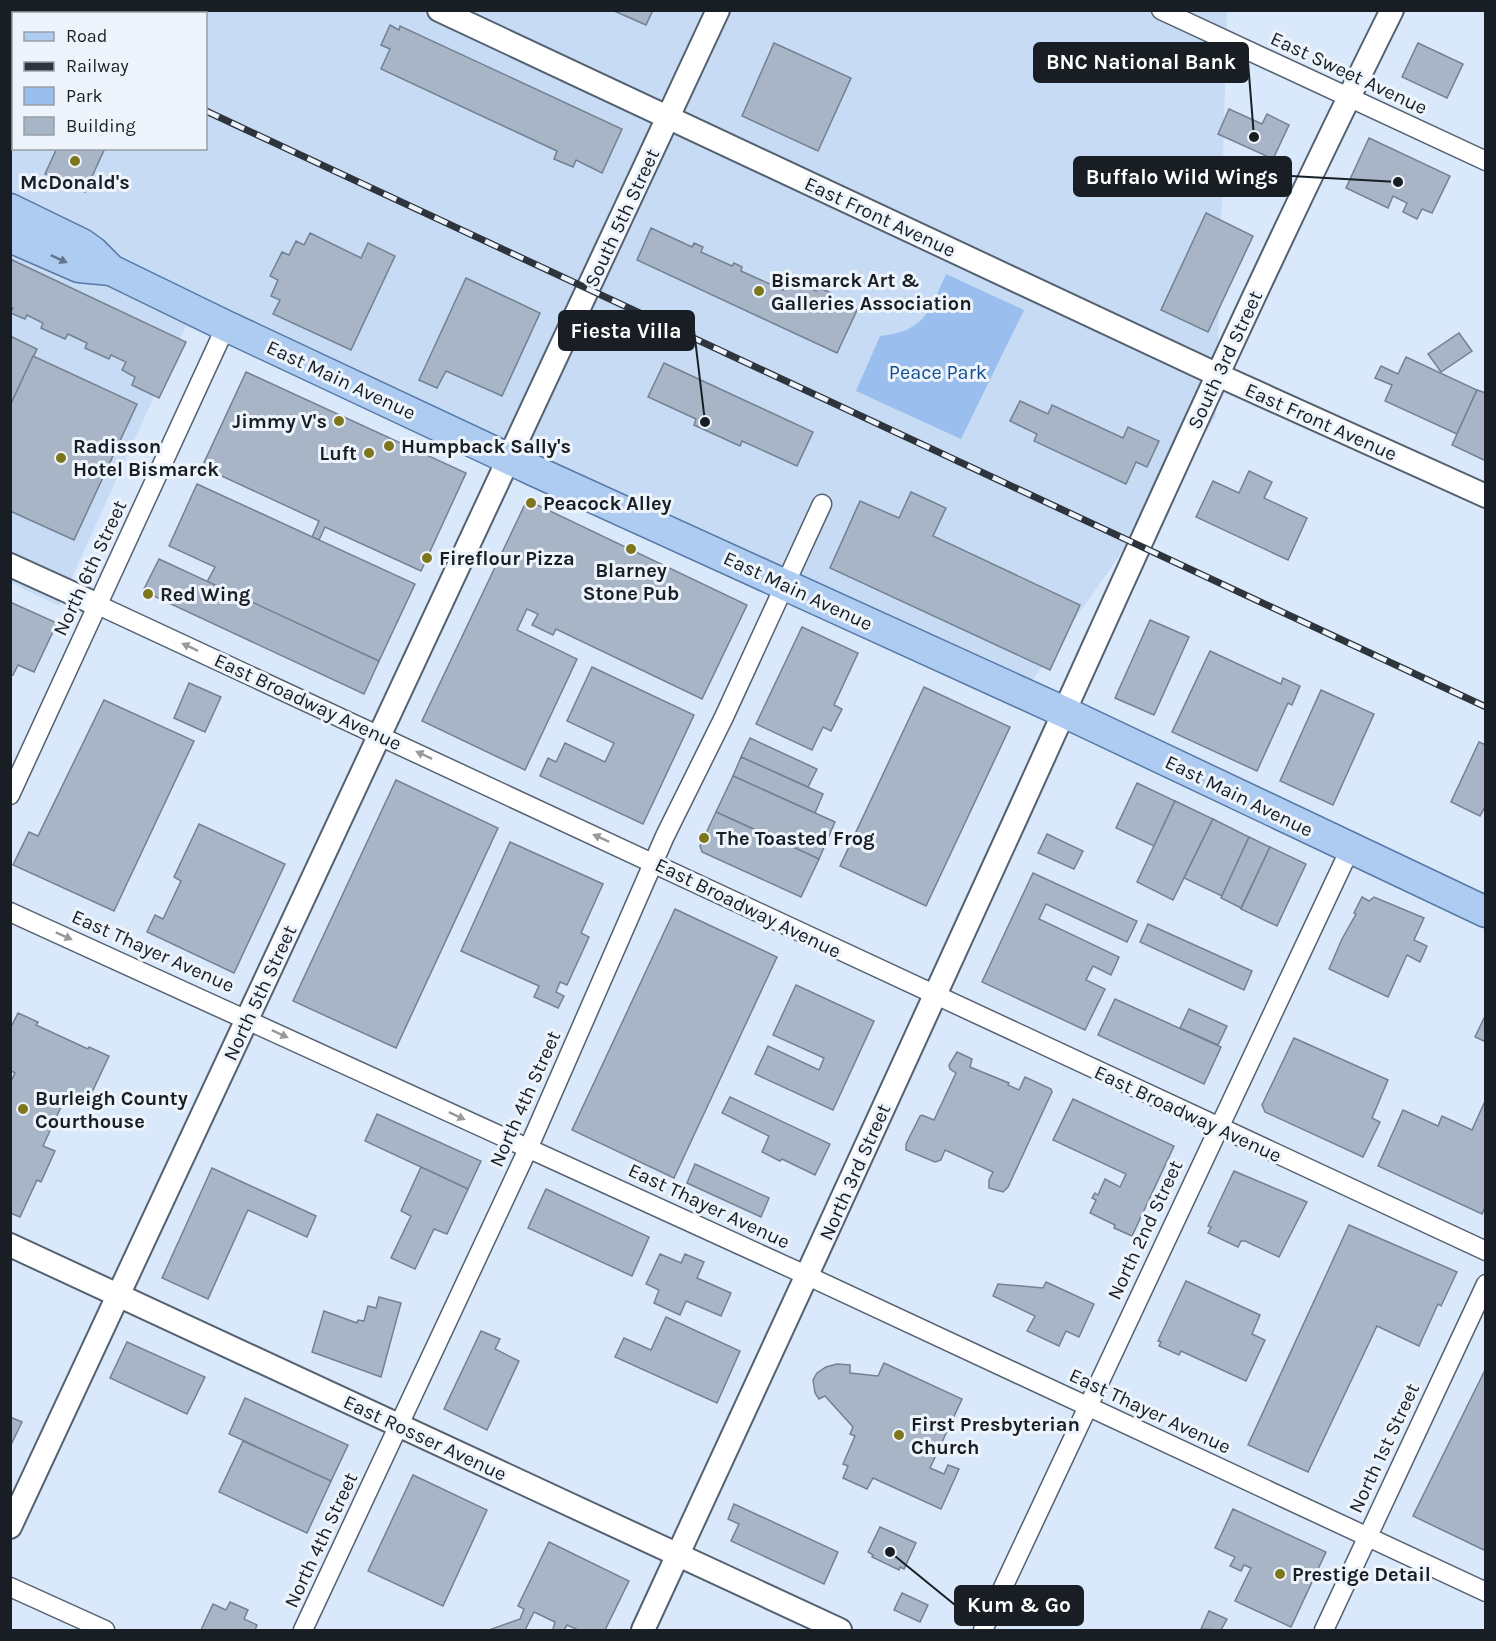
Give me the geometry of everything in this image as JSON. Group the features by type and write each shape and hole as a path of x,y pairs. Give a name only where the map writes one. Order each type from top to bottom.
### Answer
{"main road":[{"name":"East Main Avenue","path":"10,209 82,244 111,270 226,326 1064,712 1485,912"},
{"name":"East Main Avenue","path":"10,237 79,267 111,270"}],"street":[{"name":"East Front Avenue","path":"439,10 1218,375 1485,496"},
{"name":"South 5th Street","path":"510,458 718,10"},
{"name":"East Sweet Avenue","path":"1161,10 1485,161"},
{"name":"South 3rd Street","path":"1064,712 1279,243 1392,10"},
{"name":"North 6th Street","path":"10,795 226,326"},
{"name":"North 5th Street","path":"10,1527 510,458"},
{"name":"North 4th Street","path":"303,1630 528,1149 654,862 822,504"},
{"name":"East Broadway Avenue","path":"10,565 654,862 1485,1251"},
{"name":"North 3rd Street","path":"643,1630 808,1276 1064,712"},
{"name":"North 2nd Street","path":"983,1630 1350,849"},
{"name":"East Thayer Avenue","path":"10,912 249,1019 808,1276 1485,1592"},
{"name":"East Rosser Avenue","path":"10,1245 840,1630"},
{"name":"North 1st Street","path":"1324,1630 1485,1284"},
{"path":"10,1587 105,1630"}],"shaded area":[{"path":"10,11 1227,11 1216,417 1018,701 186,326 59,606 11,583"}],"green space":[{"name":"Peace Park","path":"946,274 1024,310 961,439 856,391 880,336 917,324 930,309"}],"building":[{"path":"612,10 653,10 646,25"},
{"path":"390,25 399,30 400,26 622,129 602,173 576,160 573,167 554,159 557,151 381,69 390,49 381,45"},
{"path":"774,43 851,78 818,151 742,116"},
{"path":"1418,43 1463,64 1447,98 1402,77"},
{"path":"1229,109 1262,124 1267,114 1289,125 1273,159 1218,134"},
{"path":"1369,138 1450,176 1432,213 1422,209 1417,219 1403,212 1407,203 1393,196 1388,208 1346,188"},
{"name":"McDonald's","path":"56,150 104,150 85,192 45,174"},
{"path":"1206,213 1253,236 1208,332 1161,310"},
{"name":"Bismarck Art & Galleries Association","path":"651,228 692,247 694,243 703,247 701,252 732,266 734,263 742,267 741,271 783,290 788,278 816,291 818,287 831,293 829,297 857,310 837,353 637,260"},
{"path":"310,233 361,258 368,243 395,256 351,350 273,314 280,300 271,296 278,280 270,276 282,252 289,255 296,241 304,245"},
{"path":"10,259 186,342 159,398 132,385 135,377 122,370 126,362 111,355 109,359 85,348 87,343 68,334 65,339 41,328 43,323 27,315 25,319 10,313 13,308 10,307"},
{"path":"466,278 540,313 502,396 446,371 437,388 419,380"},
{"path":"1459,333 1472,351 1441,372 1428,354"},
{"path":"10,336 37,349 10,406"},
{"name":"Radisson Hotel Bismarck","path":"33,356 137,404 74,540 10,511 10,406"},
{"path":"1406,357 1477,390 1457,434 1385,401 1392,385 1375,378 1381,366 1398,374"},
{"path":"664,363 813,432 797,466 742,441 740,446 694,425 696,419 648,397"},
{"path":"246,372 466,473 421,571 325,527 319,540 312,537 319,521 202,467"},
{"path":"1477,390 1486,393 1486,461 1452,445"},
{"path":"1020,401 1048,414 1052,405 1123,438 1128,427 1159,441 1147,467 1136,462 1126,484 1034,441 1037,434 1010,421"},
{"path":"1249,471 1272,482 1264,498 1307,518 1288,560 1196,517 1213,481 1239,493"},
{"path":"197,484 415,584 379,661 207,582 215,567 169,546"},
{"path":"911,492 946,508 933,536 1080,605 1050,670 830,568 860,501 899,518"},
{"path":"527,500 747,605 702,699 556,629 553,635 532,625 538,614 527,609 517,630 577,659 525,770 422,721"},
{"path":"159,559 379,661 364,694 143,591"},
{"path":"10,602 57,623 34,672 18,665 13,675 10,674"},
{"path":"1150,620 1189,637 1154,715 1115,698"},
{"path":"802,627 858,653 834,705 842,709 831,731 823,727 812,750 756,724"},
{"path":"1210,651 1281,684 1283,678 1300,686 1292,705 1288,703 1257,771 1172,732"},
{"path":"592,667 694,715 643,824 540,776 548,758 556,762 565,743 605,762 614,743 567,721"},
{"path":"189,683 221,697 205,732 174,718"},
{"path":"924,687 1010,727 926,906 840,866"},
{"path":"1321,690 1374,714 1333,805 1280,781"},
{"path":"104,700 194,741 114,911 13,865 29,832 38,836"},
{"path":"750,738 817,769 808,787 741,757"},
{"path":"1479,742 1486,745 1486,805 1480,816 1451,802"},
{"path":"741,757 823,794 815,813 733,776"},
{"path":"733,776 835,822 819,859 716,812"},
{"path":"396,780 498,828 396,1048 293,1001"},
{"path":"1137,783 1175,801 1154,846 1116,828"},
{"path":"1175,801 1213,819 1173,900 1137,882"},
{"path":"716,812 819,859 801,897 702,852 700,846"},
{"path":"1213,819 1249,837 1222,896 1184,878"},
{"path":"199,824 285,864 234,973 147,932 155,915 163,919 181,881 174,877"},
{"path":"1047,834 1083,851 1074,869 1038,853"},
{"path":"1249,837 1270,847 1241,908 1221,898"},
{"path":"510,842 603,884 581,933 589,937 567,985 560,982 556,992 564,996 558,1008 534,997 539,986 461,951"},
{"path":"1270,847 1306,864 1277,926 1241,909"},
{"path":"1033,873 1137,921 1127,942 1046,904 1039,919 1119,957 1111,975 1093,966 1086,980 1105,989 1085,1030 982,982"},
{"path":"1362,897 1369,901 1374,897 1424,918 1414,940 1427,946 1420,962 1407,955 1388,997 1329,969"},
{"path":"675,909 777,957 674,1178 572,1130"},
{"path":"1148,924 1252,971 1244,990 1140,942"},
{"path":"796,985 874,1021 833,1110 755,1074 768,1046 819,1070 824,1058 773,1035"},
{"path":"1115,999 1221,1047 1204,1084 1098,1035"},
{"path":"1189,1009 1227,1026 1218,1045 1180,1028"},
{"path":"18,1013 38,1022 36,1025 109,1056 86,1105 66,1096 43,1146 55,1151 41,1182 37,1180 20,1217 10,1213 10,1083 15,1073 10,1070 10,1029"},
{"path":"1486,1014 1486,1042 1475,1037"},
{"path":"1294,1038 1388,1080 1372,1118 1380,1122 1363,1157 1265,1112 1262,1105"},
{"path":"957,1052 972,1059 970,1067 1009,1083 1008,1085 1019,1090 1025,1077 1051,1089 1052,1092 1008,1187 1003,1192 989,1188 989,1180 993,1172 945,1150 941,1160 935,1162 906,1150 906,1144 920,1116 934,1120 956,1073 950,1069 949,1065"},
{"path":"730,1097 830,1144 815,1175 762,1152 769,1136 722,1113"},
{"path":"1073,1099 1174,1146 1132,1236 1090,1213 1096,1200 1092,1198 1095,1193 1098,1195 1105,1179 1120,1187 1126,1174 1053,1140"},
{"path":"1485,1101 1486,1205 1482,1214 1378,1166 1403,1110 1438,1126 1442,1116 1472,1130"},
{"path":"377,1114 481,1161 468,1189 365,1141"},
{"path":"695,1164 769,1198 761,1217 687,1183"},
{"path":"421,1167 468,1189 447,1234 434,1229 415,1269 391,1258 411,1216 401,1211"},
{"path":"212,1168 316,1216 307,1237 248,1210 208,1299 162,1278"},
{"path":"1234,1171 1307,1202 1279,1257 1245,1241 1241,1241 1238,1247 1208,1233 1211,1227 1208,1226"},
{"path":"546,1189 649,1237 632,1276 528,1228"},
{"path":"1349,1225 1457,1272 1441,1306 1438,1304 1419,1346 1377,1326 1308,1472 1248,1445"},
{"path":"660,1254 681,1263 685,1254 704,1262 697,1278 731,1293 721,1316 686,1301 680,1315 654,1303 659,1290 646,1284"},
{"path":"1186,1281 1260,1315 1252,1334 1265,1340 1246,1381 1181,1351 1179,1355 1159,1346 1161,1342 1158,1341"},
{"path":"1046,1282 1094,1304 1079,1337 1066,1331 1059,1346 1027,1331 1035,1316 993,1296 998,1284 1043,1288"},
{"path":"379,1297 401,1303 381,1377 312,1352 324,1311 357,1323 358,1320 364,1321 368,1306 376,1308"},
{"path":"666,1317 740,1351 717,1403 615,1357 624,1338 651,1350"},
{"path":"481,1331 500,1339 495,1349 519,1361 487,1430 444,1409"},
{"path":"127,1342 205,1377 187,1414 110,1378"},
{"name":"First Presbyterian Church","path":"884,1363 962,1399 930,1468 944,1474 948,1465 959,1469 941,1509 873,1478 867,1489 843,1478 848,1466 843,1464 855,1436 850,1434 853,1427 825,1396 819,1399 815,1393 813,1380 817,1373 826,1367 837,1364 850,1365 850,1373 878,1376"},
{"path":"1486,1368 1486,1551 1413,1516"},
{"path":"245,1398 348,1445 331,1481 229,1434"},
{"path":"10,1417 22,1422 10,1447"},
{"path":"243,1441 331,1481 307,1533 219,1492"},
{"path":"413,1475 487,1510 443,1606 368,1571"},
{"path":"734,1504 838,1552 824,1584 731,1541 739,1524 728,1519"},
{"path":"1233,1509 1326,1552 1291,1627 1235,1601 1251,1568 1244,1565 1241,1571 1230,1566 1235,1557 1215,1548"},
{"path":"880,1527 916,1543 904,1569 900,1567 899,1570 872,1557 873,1555 868,1552"},
{"path":"549,1542 629,1581 605,1630 578,1630 567,1625 564,1630 554,1630 555,1622 534,1612 525,1630 489,1630 520,1619 524,1609 518,1606"},
{"path":"902,1593 928,1605 920,1622 894,1610"},
{"path":"230,1602 248,1610 244,1619 257,1625 255,1630 201,1630 213,1604 226,1610"},
{"path":"1209,1611 1227,1619 1221,1630 1201,1629"}],"railway":[{"path":"207,111 1486,707"}],"place":[{"name":"BNC National Bank","path":"1254,137"},
{"name":"McDonald's","path":"75,161"},
{"name":"Buffalo Wild Wings","path":"1398,182"},
{"name":"Bismarck Art & Galleries Association","path":"759,291"},
{"name":"Jimmy V's","path":"339,421"},
{"name":"Fiesta Villa","path":"705,422"},
{"name":"Humpback Sally's","path":"389,446"},
{"name":"Luft","path":"369,453"},
{"name":"Radisson Hotel Bismarck","path":"61,458"},
{"name":"Peacock Alley","path":"531,503"},
{"name":"Blarney Stone Pub","path":"631,549"},
{"name":"Fireflour Pizza","path":"427,558"},
{"name":"Red Wing","path":"148,594"},
{"name":"The Toasted Frog","path":"704,838"},
{"name":"Burleigh County Courthouse","path":"23,1109"},
{"name":"First Presbyterian Church","path":"899,1435"},
{"name":"Kum & Go","path":"890,1552"},
{"name":"Prestige Detail","path":"1280,1574"}]}
